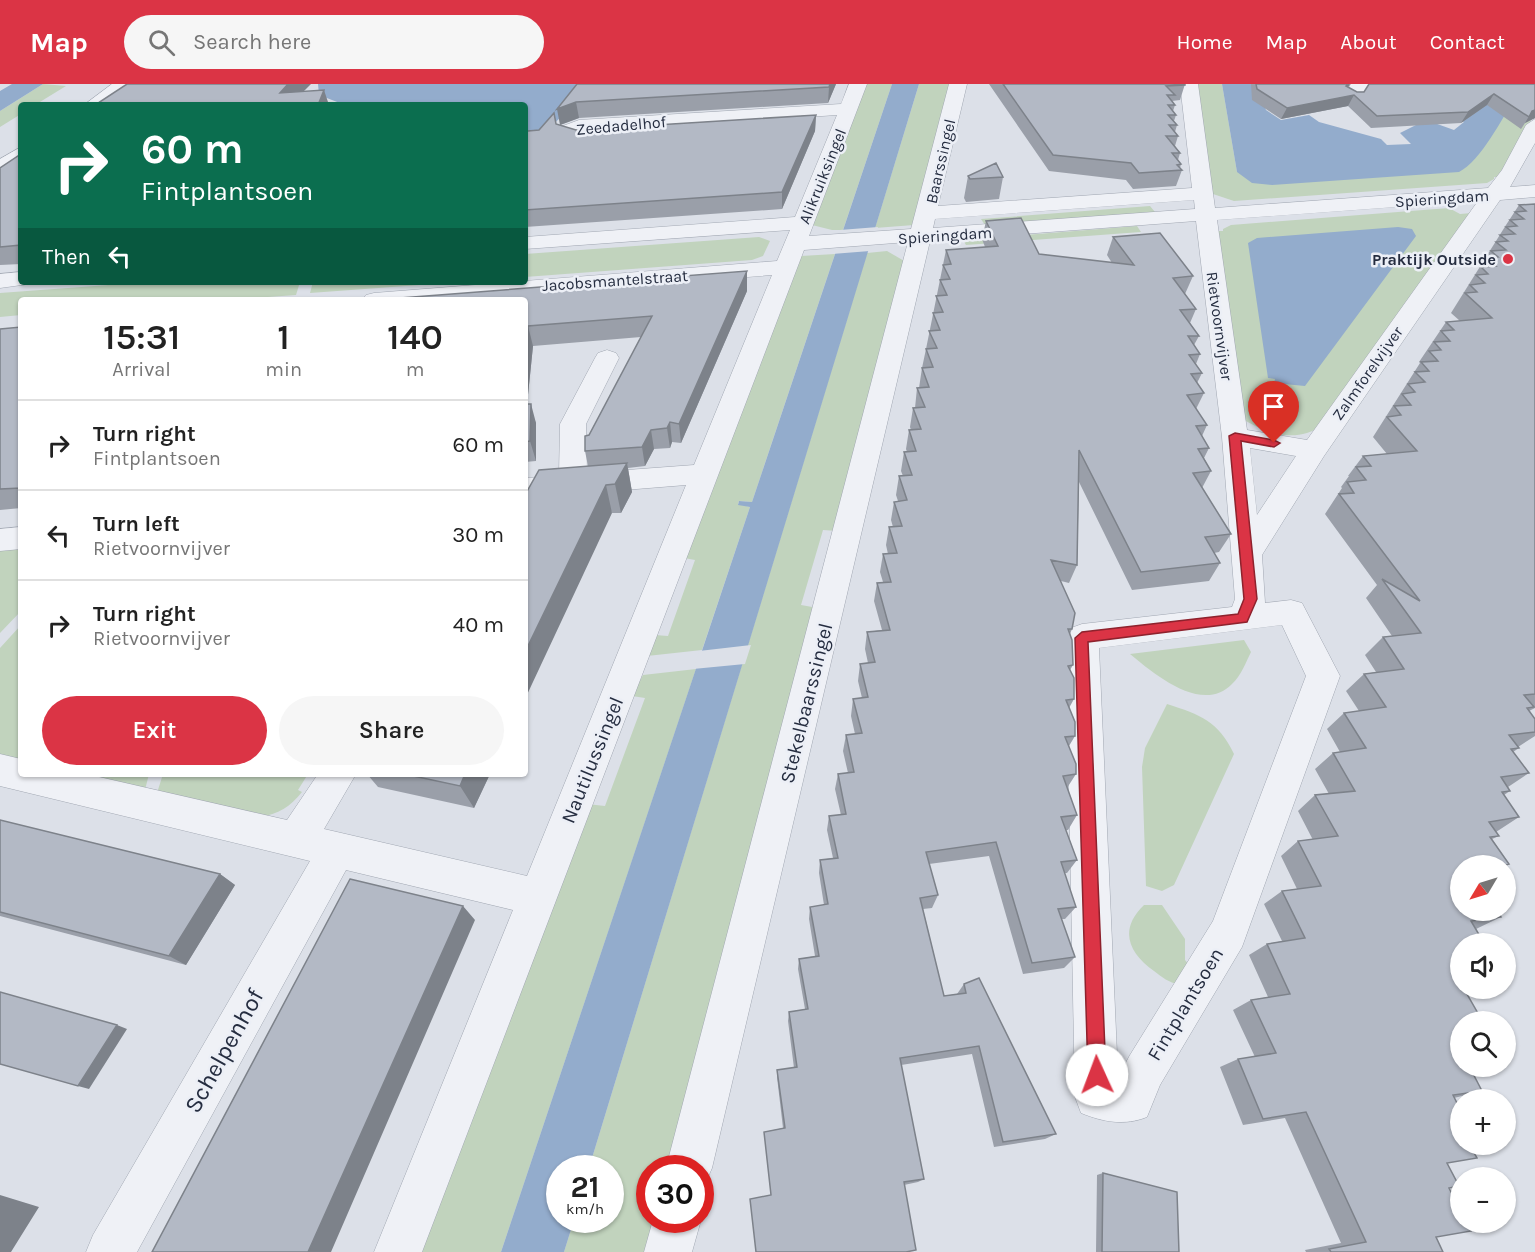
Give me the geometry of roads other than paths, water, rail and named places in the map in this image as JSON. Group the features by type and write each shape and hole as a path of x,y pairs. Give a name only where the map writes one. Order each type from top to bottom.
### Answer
{"street":[{"path":"97,102 124,84"},
{"name":"Alikruiksingel","path":"797,252 803,223 858,84"},
{"name":"Baarssingel","path":"916,248 928,213 958,84"},
{"path":"1189,84 1201,193 1199,231"},
{"name":"Zeedadelhof","path":"846,116 579,138 567,134 567,131 579,126 846,116"},
{"name":"Zalmforelvijver","path":"1246,555 1314,450 1488,216 1493,194 1511,172 1535,125"},
{"path":"0,168 18,155"},
{"path":"0,174 18,167"},
{"name":"Spieringdam","path":"1511,172 1535,170"},
{"path":"0,174 18,175"},
{"name":"Spieringdam","path":"797,252 916,248 1199,231 1535,190"},
{"name":"Spieringdam","path":"928,213 1201,193"},
{"path":"528,243 803,223"},
{"name":"Rietvoornvijver","path":"1199,231 1235,436 1251,599 1242,619"},
{"name":"Stekelbaarssingel","path":"692,1155 916,248"},
{"name":"Jacobsmantelstraat","path":"528,283 797,252"},
{"name":"Nautilussingel","path":"398,1252 704,474 797,252"},
{"path":"0,281 18,279"},
{"name":"Jacobsmantelstraat","path":"400,297 506,285"},
{"path":"573,483 573,424 608,358"},
{"path":"1235,436 1314,450"},
{"path":"528,488 704,474"},
{"path":"0,540 18,538"},
{"name":"Fintplantsoen","path":"1291,612 1323,676 1228,933 1145,1070 1131,1101 1097,1097 1082,638 1242,619 1291,612"},
{"path":"0,770 18,774"},
{"path":"30,777 537,897"},
{"path":"296,840 336,777"},
{"name":"Schelpenhof","path":"110,1252 337,850"},
{"path":"669,1252 674,1233"}],"water":[{"path":"12,84 43,84 0,111 0,91"},
{"path":"318,84 598,84 528,148 528,102 337,102 319,95"},
{"path":"892,84 919,84 593,1155 546,1155 546,1233 570,1233 564,1252 501,1252 750,507 738,505 739,501 752,502"},
{"path":"1222,84 1256,84 1266,110 1281,120 1309,115 1319,122 1381,139 1387,145 1411,144 1400,133 1426,120 1454,130 1464,122 1447,116 1516,96 1483,149 1459,172 1272,185 1252,183 1237,172"},
{"path":"1398,227 1412,229 1416,236 1305,386 1274,383 1275,379 1268,378 1248,243 1257,238"}],"place":[{"name":"Praktijk Outside","path":"1508,259"}]}
